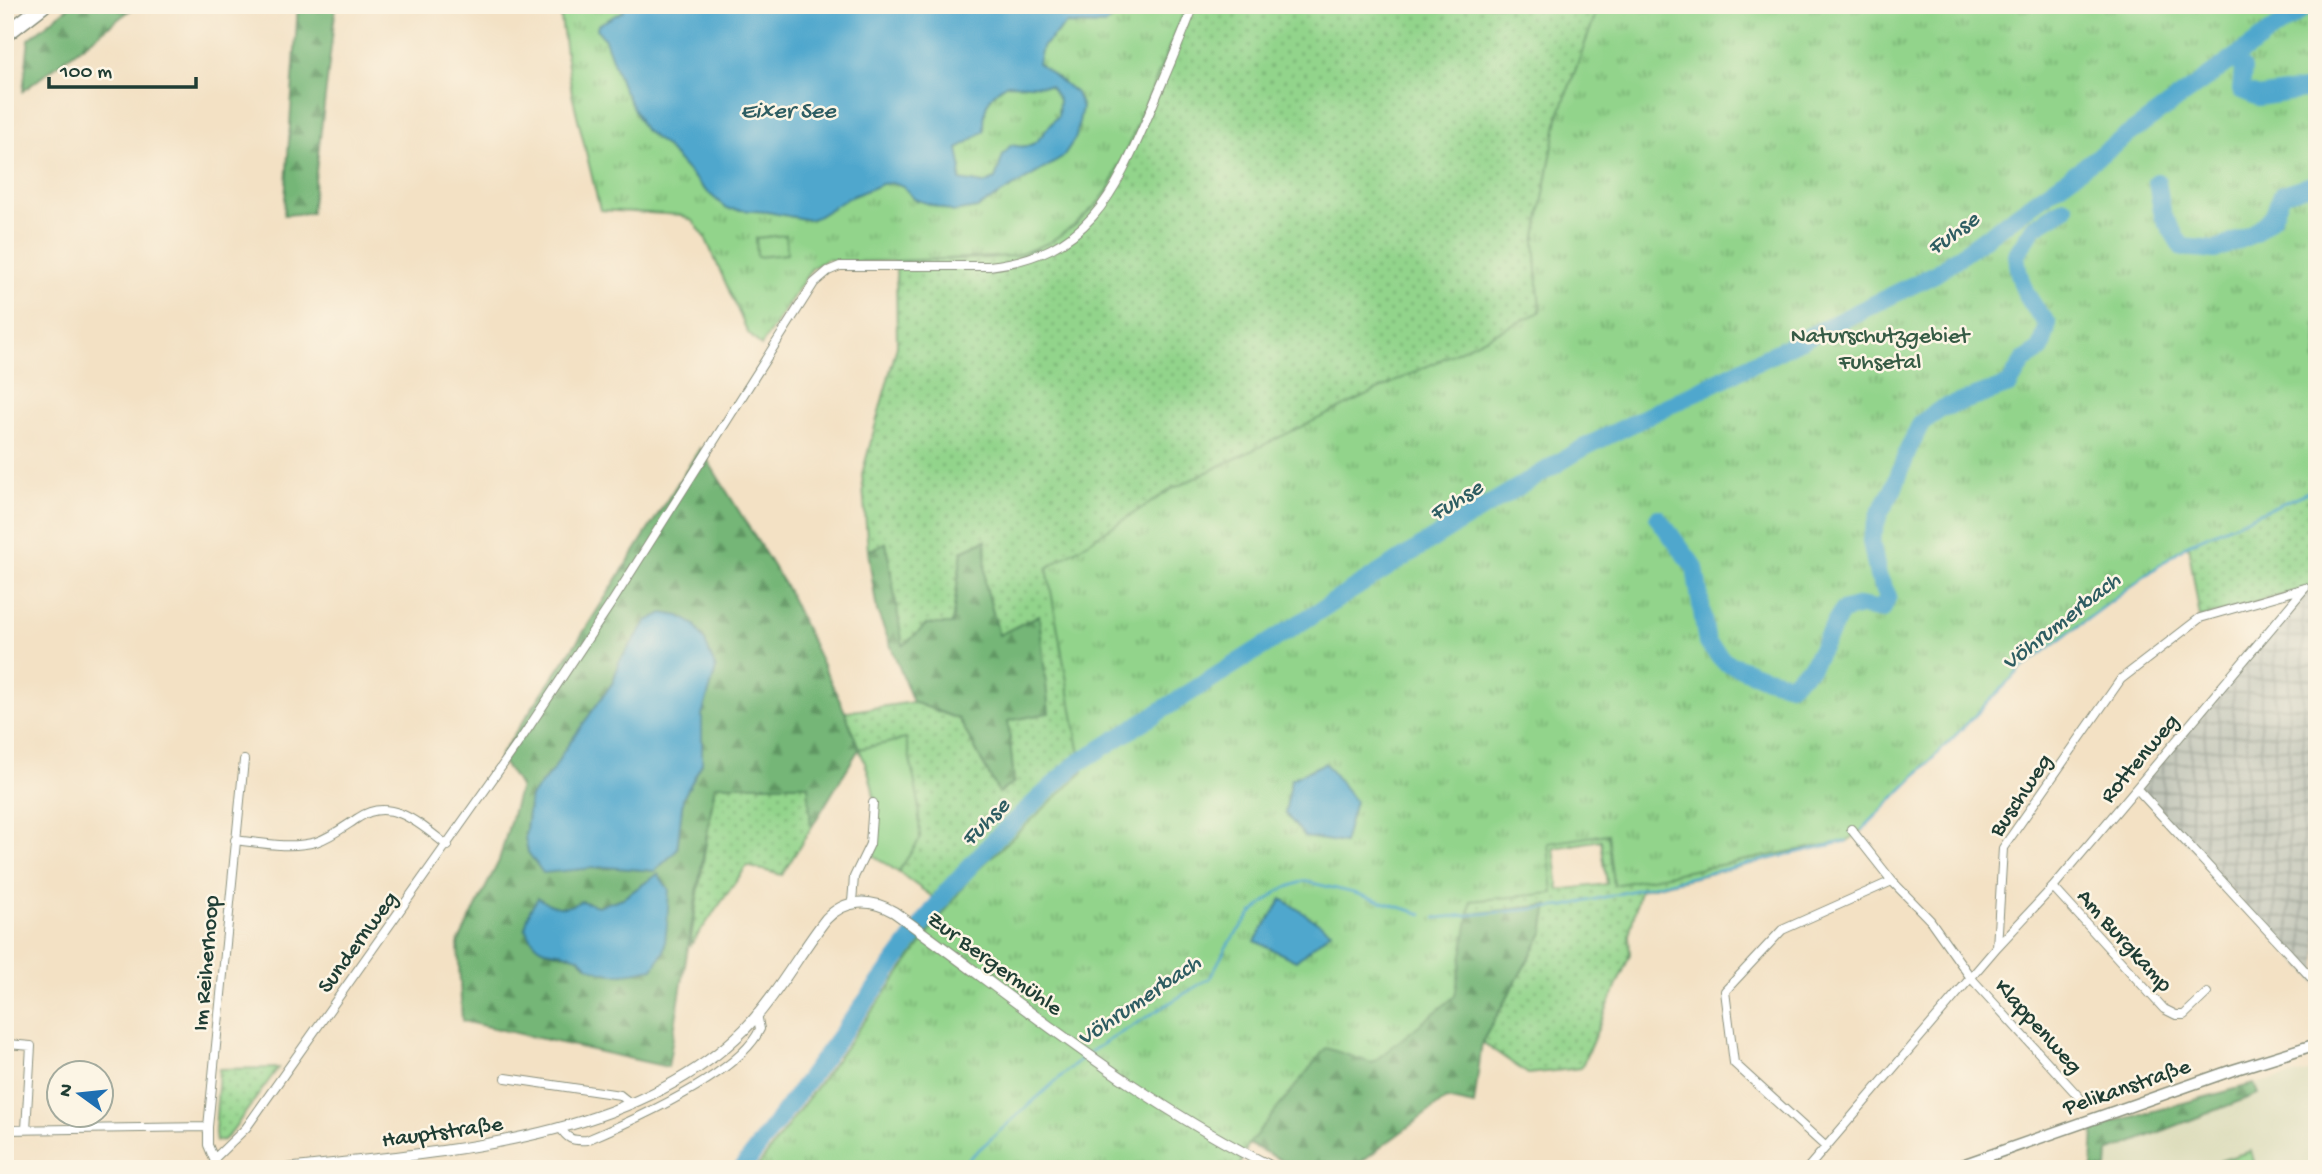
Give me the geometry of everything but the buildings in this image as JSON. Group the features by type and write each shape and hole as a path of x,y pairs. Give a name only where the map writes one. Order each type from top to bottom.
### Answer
{"highway":[{"path":"5,35 44,5"}],"main road":[{"name":"Pelikanstraße","path":"1951,1169 2230,1071 2317,1044"}],"street":[{"name":"Sundernweg","path":"215,1158 246,1128 522,740 814,283 828,271 840,266 989,266 1011,263 1044,253 1078,231 1095,216 1132,154 1195,5"},
{"name":"Rottenweg","path":"1997,947 2053,887 2305,588"},
{"name":"Buschweg","path":"1997,947 2003,848 2121,679 2200,618 2305,588"},
{"name":"Im Reiherhoop","path":"218,1169 208,1145 208,1127 244,760"},
{"path":"2137,789 2317,984"},
{"path":"852,902 854,877 870,844 873,803"},
{"path":"235,841 304,844 327,838 365,813 384,810 402,813 448,846"},
{"name":"Klappenweg","path":"1851,829 1892,881 1930,920 1971,978 2080,1098"},
{"path":"1826,1147 1734,1063 1725,991 1782,930 1892,881"},
{"name":"Am Burgkamp","path":"2053,887 2164,1009 2176,1015 2184,1015 2207,993"},
{"name":"Zur Bergermühle","path":"852,902 878,904 907,921 1102,1063 1173,1110 1276,1169"},
{"name":"Hauptstraße","path":"286,1169 465,1148 560,1127 630,1103 663,1087 714,1056 744,1030 826,919 832,912 852,902"},
{"path":"1807,1169 1997,947"},
{"name":"Hauptstraße","path":"560,1127 566,1138 575,1141 587,1140 667,1102 716,1073 742,1053 760,1029 757,1014"},
{"path":"8,1044 31,1046 26,1129"},
{"name":"Hauptstraße","path":"506,1078 620,1096 630,1103"},
{"path":"5,1129 208,1127"}],"shaded area":[{"path":"2317,585 2317,984 2137,789 2305,588"},
{"path":"2317,1070 2317,1169 2107,1169 2108,1152 2258,1094 2254,1084"}],"green space":[{"path":"71,5 137,5 23,91 29,39"},
{"path":"298,5 336,5 311,213 284,215"},
{"path":"559,5 1187,5 1108,190 1075,225 1048,243 1015,256 838,262 828,259 812,268 761,346 748,333 705,237 693,221 681,215 600,210 572,94"},
{"name":"Naturschutzgebiet Fuhsetal","path":"1187,5 2317,5 2317,585 2200,618 2188,544 2022,668 1862,830 1847,841 1640,890 1629,935 1630,955 1581,1068 1528,1074 1482,1042 1543,933 1100,1045 930,922 970,869 1076,767 1375,583 1073,763 965,863 937,900 898,872 920,839 906,740 859,749 845,712 913,702 959,719 999,793 1014,782 1008,721 1039,616 999,636 985,583 985,540 962,551 952,624 902,646 886,543 868,551 862,474 897,346 896,261 990,258 1032,251 1075,225 1108,190","holes":["1601,840 1607,884 1559,890 1554,848"]},
{"name":"Naturschutzgebiet Fuhsetal","path":"1599,5 2317,5 2317,488 2188,544 2022,668 1862,830 1847,841 1614,885 1608,834 1548,843 1553,893 1471,901 1455,996 1372,1063 1326,1048 1248,1145 1238,1169 756,1169 971,876 1083,772 1047,568 1172,489 1540,312 1535,242 1558,118"},
{"path":"786,235 787,254 757,257 756,238"},
{"path":"700,448 787,589 845,712 859,749 811,828 808,785 715,785 668,1067 462,1021 458,943 499,861 520,786 499,757 581,636","holes":["619,662 716,669 702,715 702,763 683,798 677,850 655,871 605,867 543,872 528,852 525,837 530,797 554,769 613,682","658,874 668,890 664,951 586,965 577,956 551,952 538,898 559,907 581,901 598,906 623,898"]},
{"path":"986,540 985,583 999,635 1039,615 1049,713 1008,721 1014,782 999,793 959,719 913,702 877,611 868,551 886,542 903,646 927,624 952,624 962,551"},
{"path":"906,739 918,798 920,839 898,872 873,855 875,801 859,749"},
{"path":"715,785 809,785 811,828 782,875 747,866 690,946"},
{"path":"1548,905 1543,933 1482,1042 1474,1105 1446,1099 1351,1169 1299,1169 1243,1141 1038,1076 904,957 930,922 1100,1045 1435,918"},
{"path":"278,1068 229,1135 224,1140 216,1141 219,1069"},
{"path":"2254,1084 2258,1094 2108,1152 2107,1169 2092,1169 2094,1127"},
{"path":"2251,1151 2256,1169 2194,1169"}],"water":[{"name":"Eixer See","path":"624,5 1124,5 1121,11 1104,25 1066,24 1042,47 1038,63 1076,93 1082,107 1076,137 1062,158 977,208 953,212 914,199 903,186 895,183 882,184 848,198 809,220 767,212 727,209 704,189 665,146 644,130 622,86 605,40 597,29 598,25 623,11","holes":["1007,84 1050,86 1059,100 1058,116 1038,140 1027,146 1011,145 1003,155 995,179 984,184 960,180 958,149 984,131 985,109 994,94"]},
{"path":"663,613 679,616 695,625 716,669 702,715 702,763 683,798 677,850 655,871 605,867 543,873 528,852 525,837 530,797 554,769 613,682 619,662 647,621"},
{"path":"1325,763 1355,801 1344,843 1305,837 1285,813 1291,779"},
{"path":"658,874 669,890 664,951 653,969 628,974 604,973 588,966 577,957 541,948 525,928 530,910 538,898 559,907 581,901 598,906 623,898"},
{"path":"1282,899 1331,931 1296,961 1255,941"}],"waterway":[{"name":"Fuhse","path":"742,1169 948,890 995,839 1075,765 1447,530 1583,448 1935,274 2308,5"},
{"path":"2243,69 2241,90 2258,97 2317,88"},
{"path":"2157,182 2163,216 2182,247 2215,250 2253,234 2273,216 2282,194 2317,183"},
{"path":"1658,518 1695,568 1707,643 1725,662 1790,684 1811,667 1842,611 1860,606 1882,610 1888,596 1878,576 1871,540 1879,514 1893,490 1921,423 1941,409 2009,385 2023,361 2041,349 2048,324 2026,292 2019,276 2016,255 2034,227 2065,208"},
{"name":"Vöhrumerbach","path":"1862,830 2022,668 2188,544 2317,488"},
{"name":"Vöhrumerbach","path":"1435,918 1566,906 1847,841"},
{"name":"Vöhrumerbach","path":"1090,1052 1210,978 1228,944 1252,913 1280,890 1304,881 1422,914"},
{"name":"Vöhrumerbach","path":"957,1169 1084,1056"}]}
